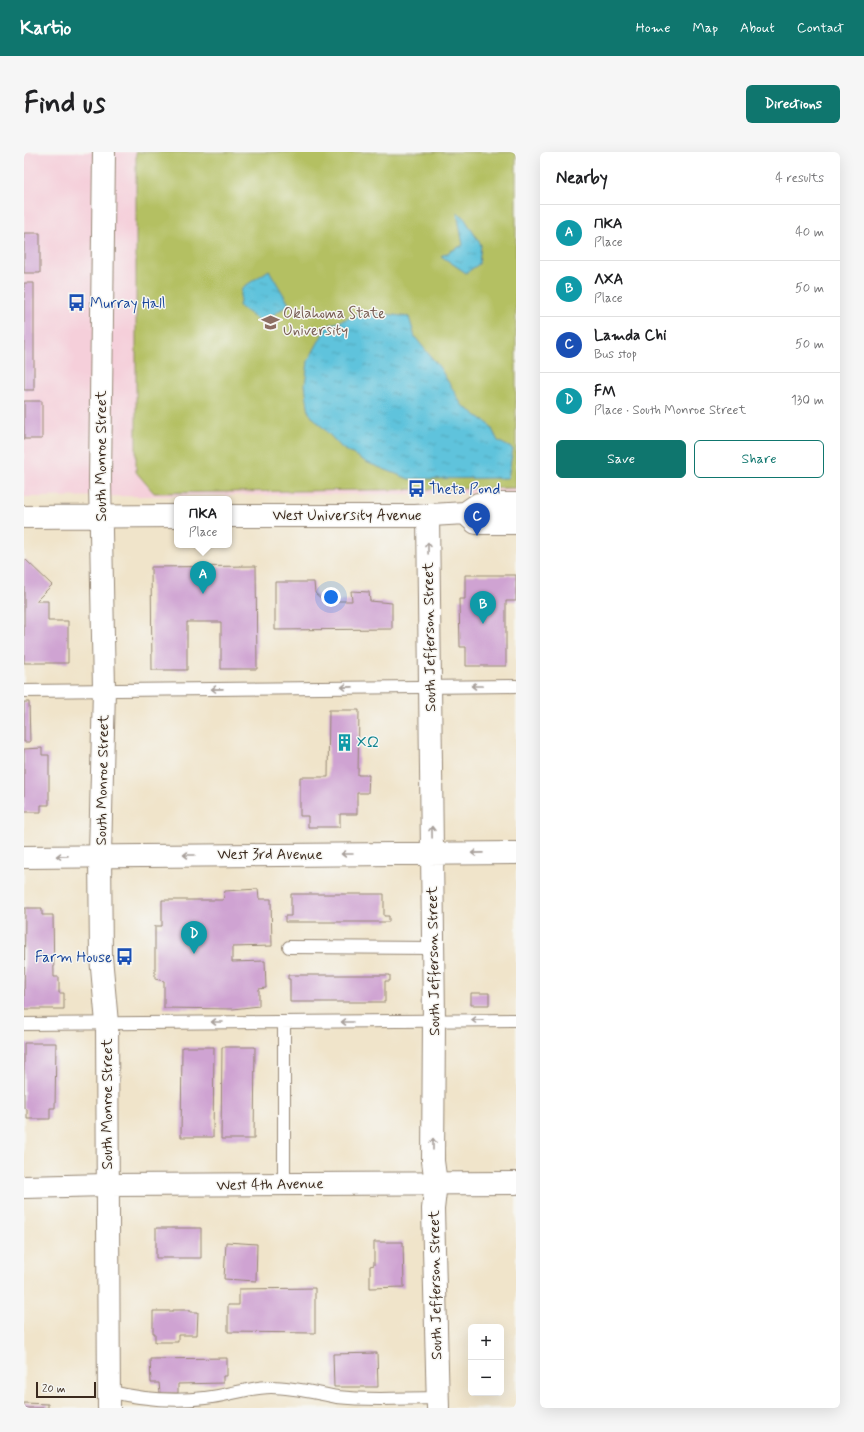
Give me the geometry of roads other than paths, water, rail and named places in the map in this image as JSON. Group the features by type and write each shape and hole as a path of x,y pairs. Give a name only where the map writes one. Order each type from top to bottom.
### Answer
{"street":[{"name":"South Monroe Street","path":"104,152 100,515 104,689 100,855 101,957 107,1023 109,1400"},
{"name":"West University Avenue","path":"232,516 466,513 478,504 516,504"},
{"path":"466,513 476,523 516,523"},
{"name":"South Jefferson Street","path":"428,514 434,1021 433,1161 436,1183 433,1209 438,1403"},
{"path":"24,517 100,515 174,516"},
{"name":"West 3rd Avenue","path":"24,857 100,855 516,853"},
{"name":"West 4th Avenue","path":"24,1186 516,1182"}],"lane":[{"path":"24,691 516,686"},
{"path":"289,947 433,948"},
{"path":"24,1024 516,1020"},
{"path":"284,1022 284,1184"},
{"path":"109,1400 133,1397 155,1400 205,1398 270,1387 303,1389 337,1396 368,1399 438,1403"}],"water":[{"path":"457,213 463,216 481,245 479,264 466,273 441,256 463,245"},
{"path":"269,270 289,304 262,323 239,306 242,288"},
{"name":"Theta Pond","path":"378,313 409,317 415,337 440,368 462,405 490,425 498,441 513,449 508,478 409,479 368,463 342,448 309,413 305,385 308,361 327,326 360,314"}],"place":[{"name":"Murray Hall","path":"77,303"},
{"name":"Oklahoma State University","path":"270,322"},
{"name":"Theta Pond","path":"416,489"},
{"name":"Lamda Chi","path":"477,536"},
{"name":"ΠΚΑ","path":"203,594"},
{"name":"ΛXA","path":"483,624"},
{"name":"XΩ","path":"344,742"},
{"name":"FM","path":"194,954"},
{"name":"Farm House","path":"125,957"}]}
